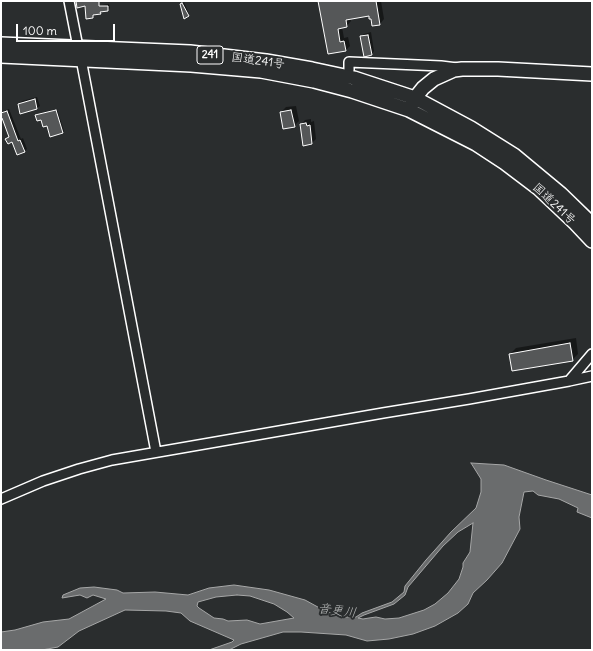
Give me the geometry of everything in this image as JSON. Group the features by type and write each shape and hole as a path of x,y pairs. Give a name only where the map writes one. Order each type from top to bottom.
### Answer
{"highway":[{"name":"国道241号","path":"1,44 191,65 261,71 322,83 352,91 409,110 476,144 505,163 538,188 592,241"},
{"name":"国道241号","path":"1,56 80,53 190,52 266,61 354,78 415,98 472,128 514,155 561,194 592,224"},
{"path":"409,110 415,98 423,88 434,79 454,70 498,69 592,74"}],"street":[{"path":"69,1 156,452"},
{"path":"349,70 349,62 441,66 462,69"},
{"path":"569,381 592,354"},
{"path":"1,500 43,481 112,460 383,412 498,394 592,376"}],"shaded area":[{"path":"471,463 504,465 592,495 592,518 577,512 578,508 559,499 538,495 533,491 524,492 519,517 520,529 502,563 473,593 468,604 458,613 435,626 413,634 389,639 367,641 346,635 283,632 241,644 229,650 209,650 234,640 190,621 181,613 125,610 79,631 58,647 42,650 1,650 1,632 15,630 43,622 69,619 106,599 93,595 87,598 80,595 62,598 63,595 80,588 94,587 117,590 123,593 155,592 188,595 209,588 234,585 269,590 305,600 327,612 343,617 356,617 362,613 392,602 404,592 405,586 426,560 451,532 476,508 481,492 481,479","holes":["473,523 470,552 463,563 459,579 448,593 435,604 424,610 399,618 358,618 394,604 405,595 408,587 443,546 458,532","237,595 250,596 274,604 294,618 260,624 247,620 228,621 214,618 197,606 198,602 216,597"]}],"building":[{"path":"76,1 99,1 99,6 108,6 108,11 100,12 101,14 93,15 93,18 86,19 85,6 77,8"},
{"path":"318,1 376,1 380,25 372,26 369,16 346,20 347,27 338,29 340,42 344,41 346,51 328,54"},
{"path":"182,3 189,16 184,19 180,4"},
{"path":"368,35 372,55 364,57 360,36"},
{"path":"35,99 37,109 20,114 18,104"},
{"path":"56,110 63,133 50,137 47,126 43,127 41,120 37,121 35,115"},
{"path":"291,110 295,127 283,129 280,112"},
{"path":"7,111 18,141 20,140 25,152 17,155 12,142 8,144 5,139 9,137 1,118 1,113"},
{"path":"306,123 307,126 310,125 312,144 303,146 300,124"},
{"path":"570,343 573,361 512,371 509,354"}],"water label":[{"name":"音更川","path":"337,611"}]}
